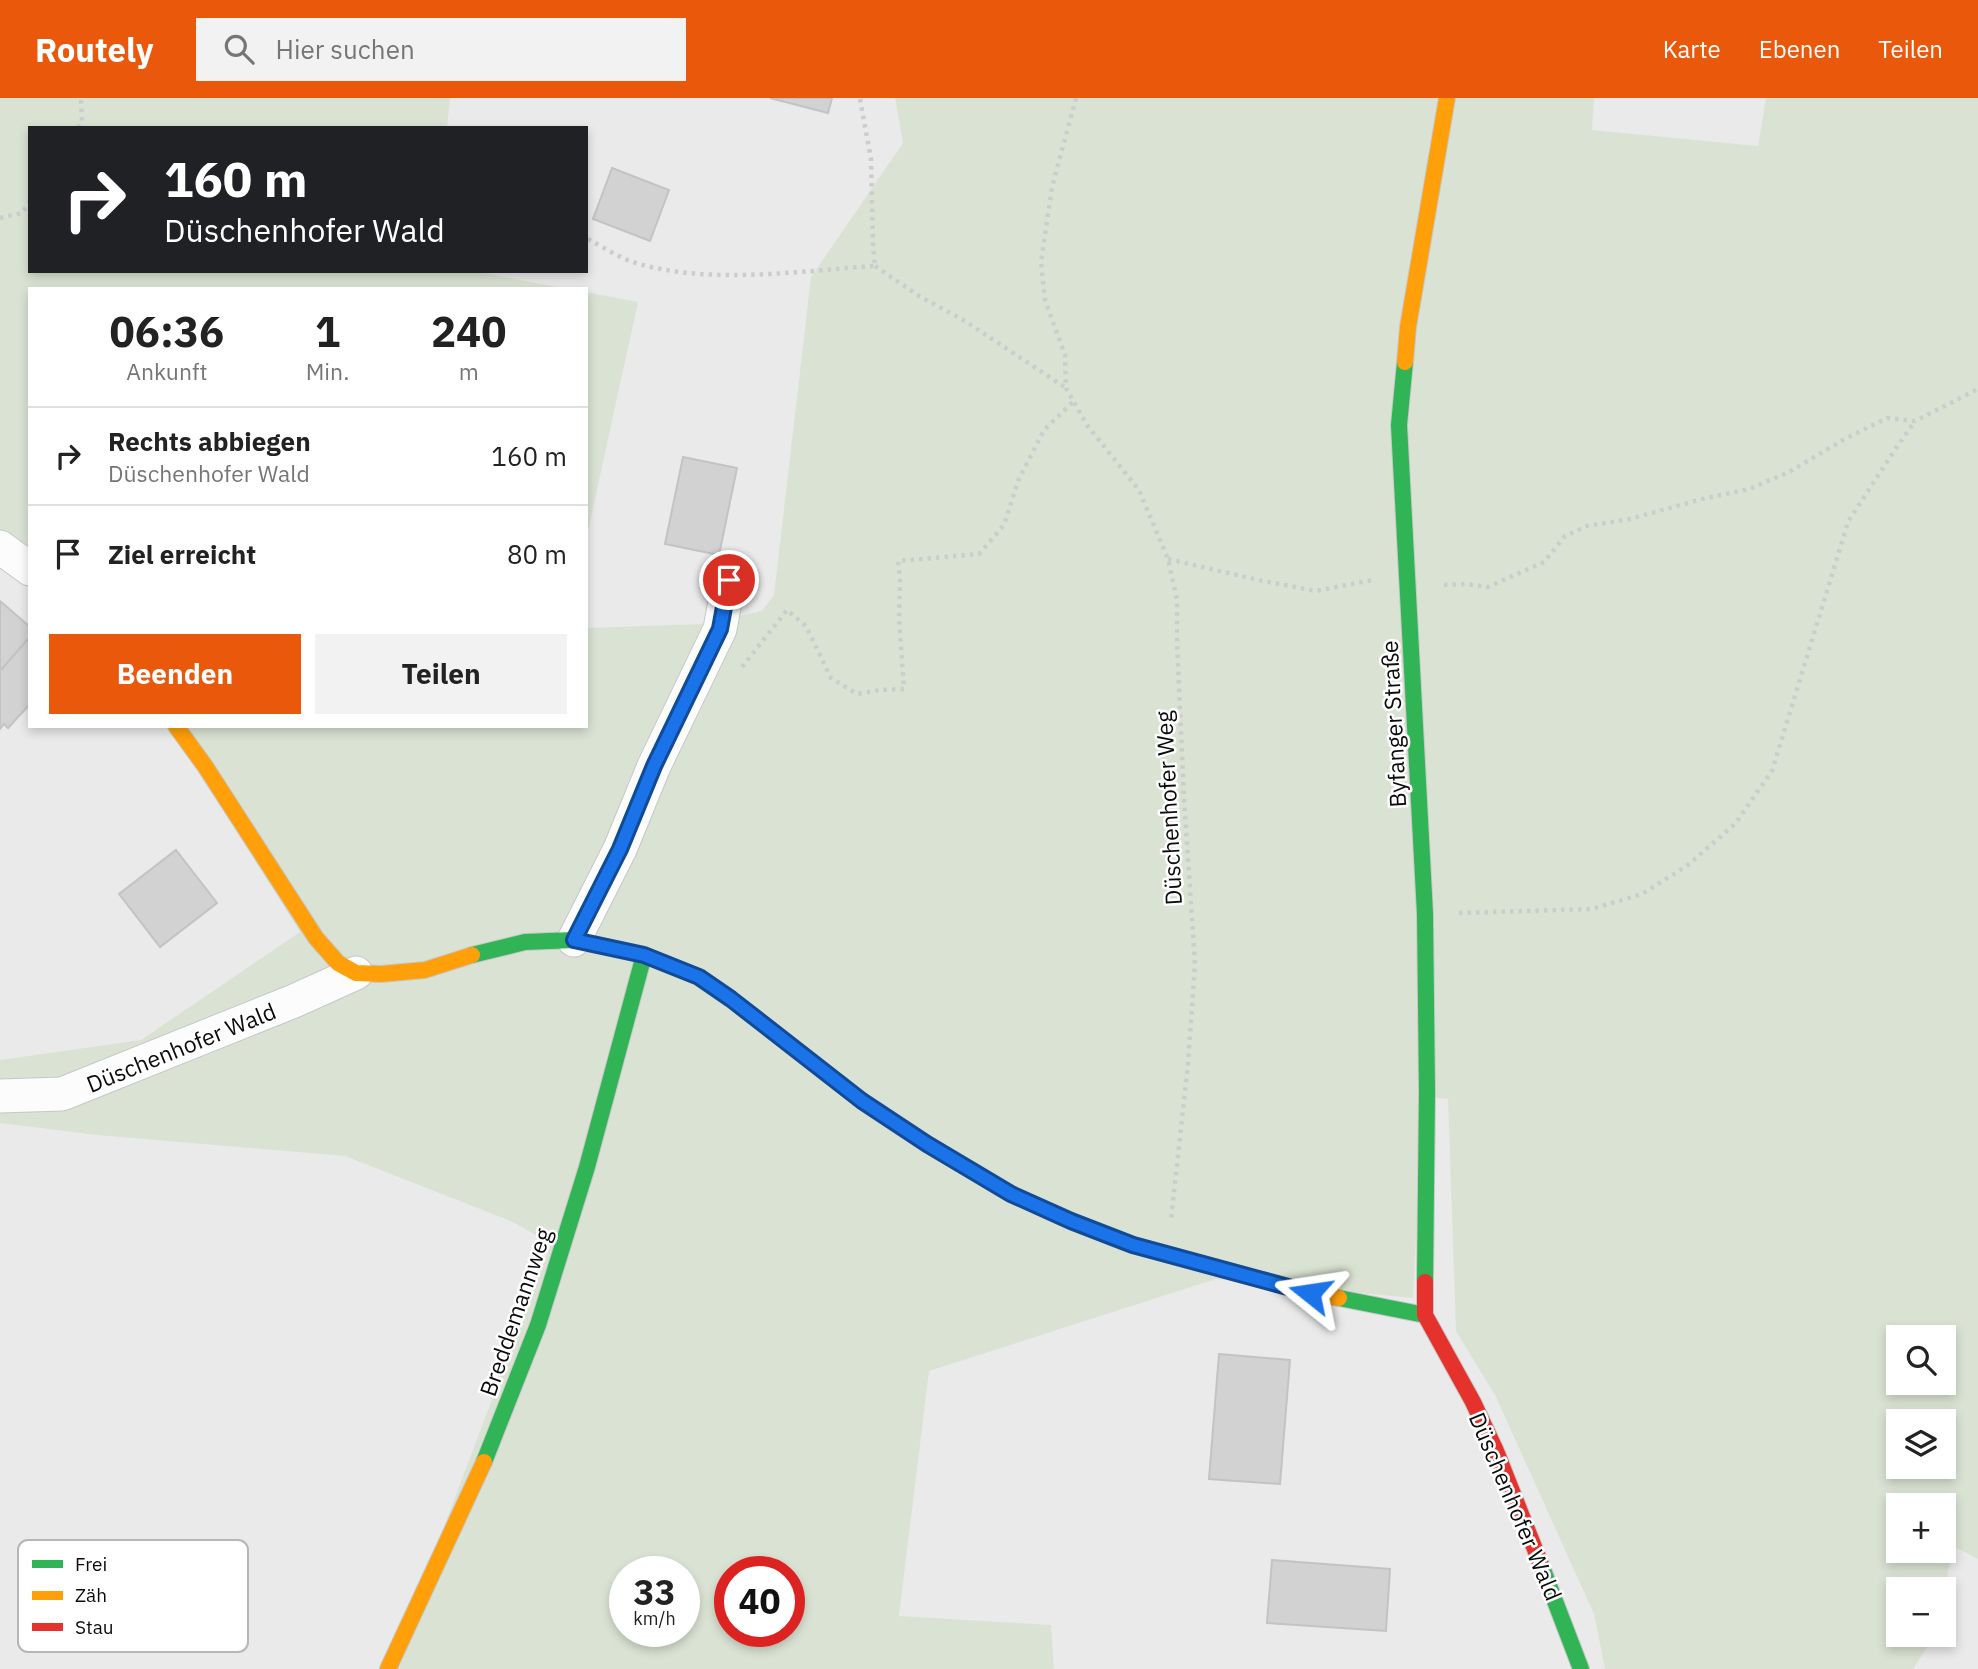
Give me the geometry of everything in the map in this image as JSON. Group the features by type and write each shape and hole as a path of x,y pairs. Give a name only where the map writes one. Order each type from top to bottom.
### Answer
{"street":[{"name":"Byfanger Straße","path":"1442,1348 1425,1314 1425,914 1399,425 1408,327 1447,98"},
{"path":"0,547 28,568"},
{"path":"574,940 620,849 654,766 720,629 729,580"},
{"path":"177,728 316,938 338,963 356,972"},
{"name":"Düschenhofer Wald","path":"0,1096 62,1094 294,1001 356,972 381,974 425,970 480,952 525,942 574,940 644,955 699,977 862,1101 927,1144 1011,1194 1071,1221 1133,1245 1310,1293 1425,1314"},
{"name":"Breddemannweg","path":"388,1669 493,1443 538,1325 587,1167 644,955"},
{"name":"Düschenhofer Wald","path":"1442,1348 1473,1402 1496,1451 1581,1669"}],"path":[{"path":"79,126 82,121 81,98"},
{"name":"Düschenhofer Weg","path":"1076,98 1052,187 1041,262 1045,300 1065,355 1066,388 1087,425 1139,490 1167,559 1177,600 1184,799 1195,964 1188,1064 1167,1255"},
{"path":"588,239 635,262 698,274 745,275 875,266 871,159 860,99"},
{"path":"0,218 22,214 28,204"},
{"name":"Düschenhofer Weg","path":"875,266 1066,388"},
{"path":"1425,914 1592,909 1617,902 1642,894 1688,865 1735,824 1772,771 1848,522 1915,421 1978,389"},
{"path":"741,669 787,610 806,626 831,678 857,694 904,689 898,561 979,554 1004,525 1018,481 1044,430 1073,402"},
{"path":"1167,559 1316,591 1379,579 1408,591 1439,585 1466,584 1488,587 1545,562 1566,537 1587,526 1630,519 1749,489 1789,472 1887,418 1915,421"}],"green space":[{"path":"0,98 450,98 447,126 28,126 28,273 484,273 557,287 28,287 28,575 0,554"},
{"path":"895,98 1594,98 1592,130 1758,146 1766,98 1978,98 1978,1559 1956,1548 1956,1493 1886,1493 1886,1563 1950,1563 1947,1577 1886,1577 1886,1647 1927,1647 1913,1669 1605,1669 1594,1614 1496,1397 1456,1331 1448,1099 1423,1097 1413,1298 1216,1279 929,1371 899,1616 1051,1625 1054,1669 390,1669 551,1244 513,1222 345,1156 97,1135 0,1123 0,1060 141,1040 300,932 171,728 588,728 588,628 703,624 762,611 774,595 811,277 903,143"},
{"path":"588,292 638,302 588,531"}],"building":[{"path":"770,98 832,98 828,113"},
{"path":"612,168 669,190 650,241 593,219"},
{"path":"683,457 737,468 719,555 665,544"},
{"path":"0,601 28,625 28,639 2,669"},
{"path":"27,640 28,706 8,728 4,724 0,729 0,668 2,669"},
{"path":"176,850 217,903 160,947 119,894"},
{"path":"1219,1354 1290,1360 1280,1484 1209,1479"},
{"path":"1272,1560 1390,1569 1386,1631 1267,1623"}],"traffic: fast":[{"path":"1405,362 1399,425 1425,914 1425,1282"},
{"path":"472,955 525,942 574,940 644,955 699,977 862,1101 927,1144 1011,1194 1111,1237"},
{"path":"484,1462 538,1325 587,1167 644,955"},
{"path":"1339,1298 1425,1315"},
{"path":"1540,1562 1581,1669"}],"traffic: slow":[{"path":"1405,362 1408,327 1447,98"},
{"path":"177,728 316,938 338,963 356,973 381,974 425,970 472,955"},
{"path":"1111,1237 1310,1293 1339,1298"},
{"path":"388,1669 484,1462"}],"traffic: jam":[{"path":"1425,1282 1425,1315 1473,1402 1496,1451 1540,1562"}],"route":[{"path":"729,580 720,629 705,665 654,766 620,849 574,940 644,955 699,977 862,1101 1011,1194 1133,1245 1310,1293"}]}
